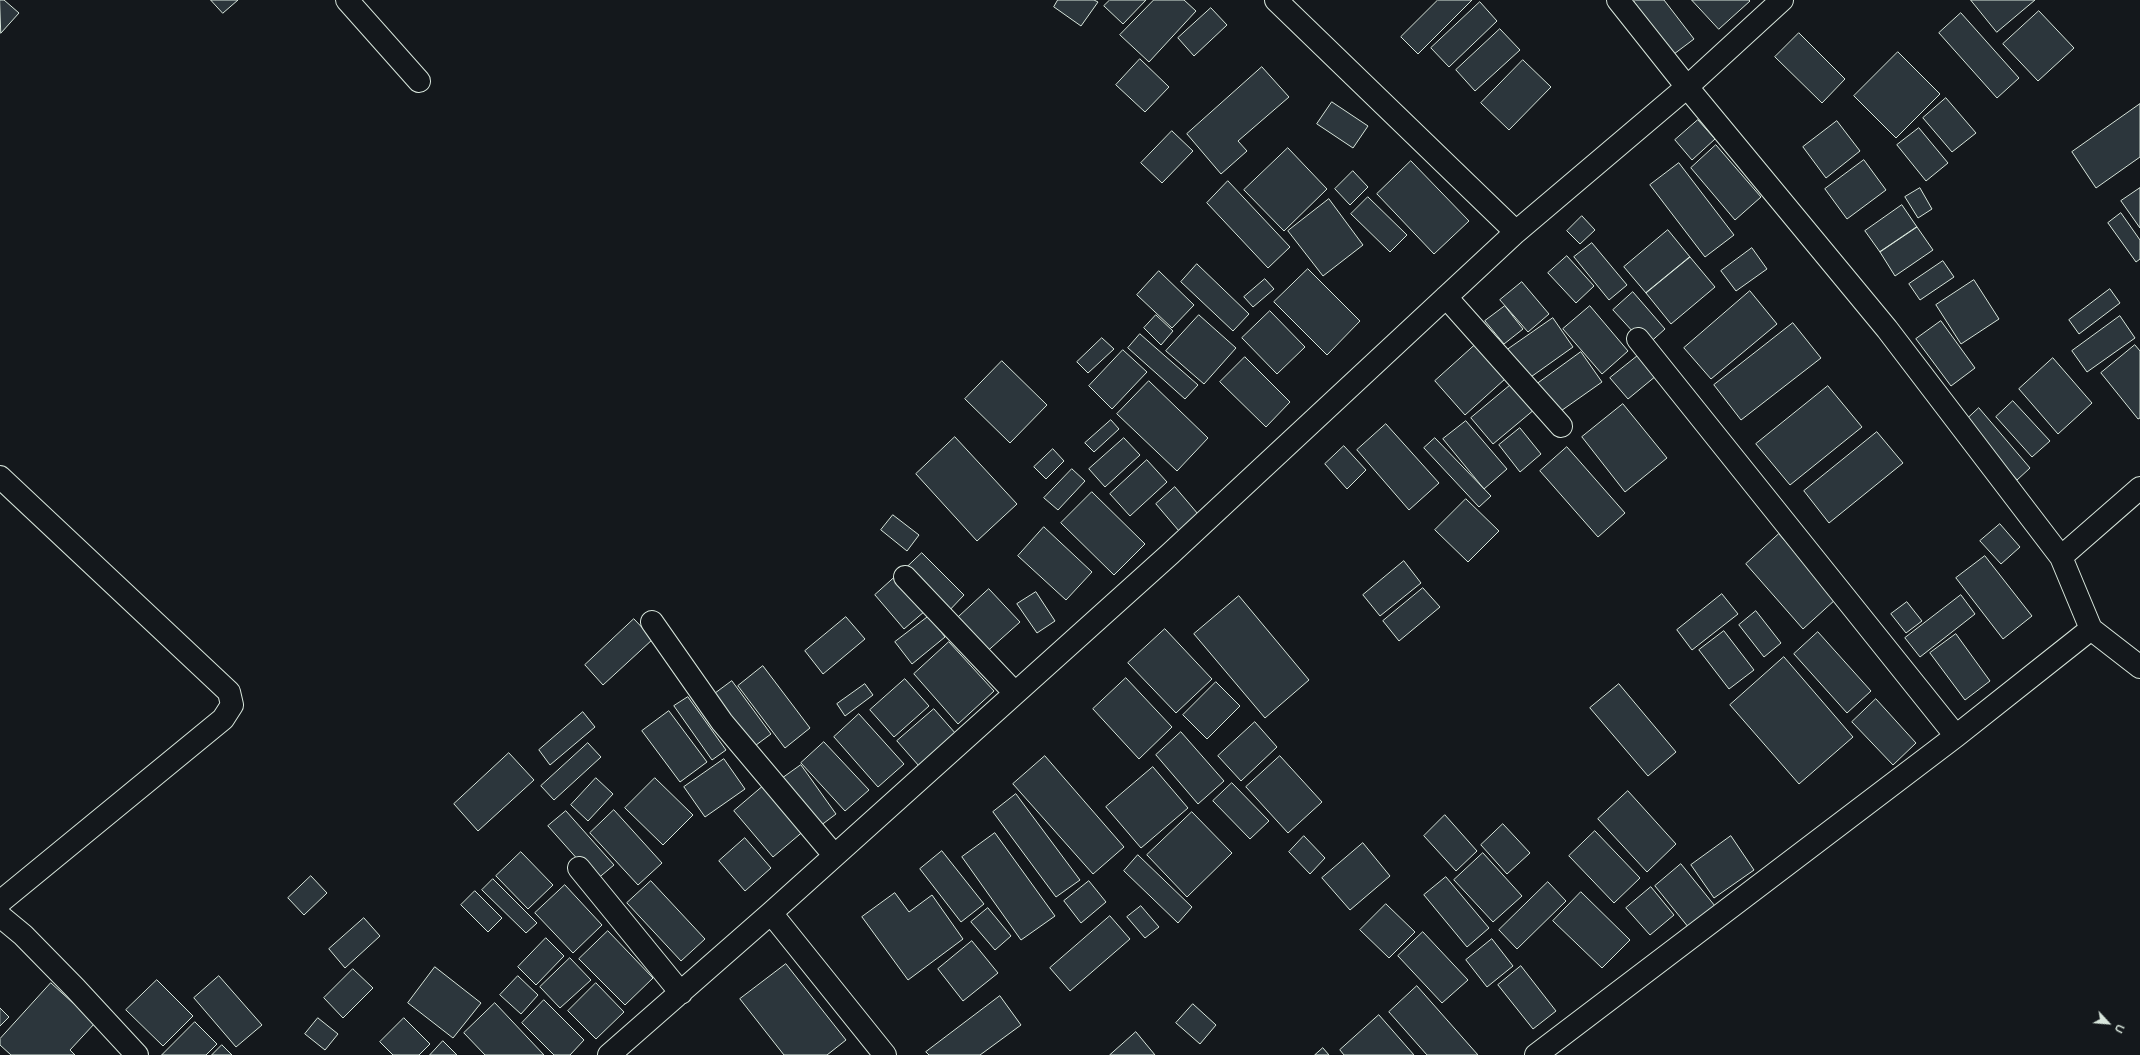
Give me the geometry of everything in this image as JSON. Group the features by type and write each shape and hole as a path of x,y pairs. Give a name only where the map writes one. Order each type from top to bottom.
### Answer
{"street":[{"path":"347,0 419,81"},
{"path":"1276,0 1516,232"},
{"path":"1618,0 1686,86 1887,329 2061,557 2091,629 2140,667"},
{"path":"609,1055 770,913 1176,548 1516,232 1686,86 1782,0"},
{"path":"1446,297 1562,426"},
{"path":"1638,339 1956,736"},
{"path":"0,477 229,692 232,705 224,719 0,902"},
{"path":"2061,557 2140,488"},
{"path":"905,578 1015,693"},
{"path":"652,622 722,722 834,855"},
{"path":"1536,1055 1956,736 2091,629"},
{"path":"579,868 680,993"},
{"path":"770,913 885,1055"},
{"path":"0,916 23,935 60,972 137,1055"}],"building":[{"path":"0,0 4,0 19,13 1,33"},
{"path":"211,0 238,0 223,13"},
{"path":"1058,0 1094,0 1098,2 1081,26 1054,7"},
{"path":"1110,0 1146,0 1123,24 1104,6"},
{"path":"1154,0 1184,0 1196,11 1149,62 1120,35"},
{"path":"1438,0 1472,0 1418,54 1401,37"},
{"path":"1636,0 1664,0 1694,39 1674,54 1634,2"},
{"path":"1692,0 1749,0 1750,1 1719,29"},
{"path":"1971,0 2035,0 1997,32"},
{"path":"1480,2 1497,21 1449,67 1431,48"},
{"path":"1211,8 1227,25 1194,56 1178,38"},
{"path":"2039,11 2074,48 2038,81 2003,44"},
{"path":"1961,13 2019,78 1997,98 1939,33"},
{"path":"1500,29 1520,50 1475,91 1456,70"},
{"path":"1799,33 1845,79 1822,103 1775,57"},
{"path":"1898,52 1940,94 1896,138 1854,96"},
{"path":"1140,59 1169,87 1145,112 1116,85"},
{"path":"1523,60 1551,87 1509,130 1481,103"},
{"path":"1262,67 1289,97 1238,141 1247,151 1221,174 1187,134"},
{"path":"1946,98 1976,133 1952,152 1923,118"},
{"path":"1332,102 1368,126 1353,148 1317,124"},
{"path":"2140,104 2140,157 2096,188 2072,152"},
{"path":"1698,120 1715,139 1692,160 1675,140"},
{"path":"1837,121 1860,151 1826,178 1803,147"},
{"path":"1919,128 1948,163 1926,181 1897,145"},
{"path":"1172,131 1193,151 1162,183 1141,163"},
{"path":"1716,145 1761,197 1735,220 1691,168"},
{"path":"1288,148 1327,189 1284,231 1244,190"},
{"path":"1864,160 1886,190 1847,219 1825,189"},
{"path":"1411,161 1469,221 1434,254 1377,194"},
{"path":"1679,163 1734,235 1705,257 1650,185"},
{"path":"1353,171 1368,187 1350,205 1335,189"},
{"path":"1228,181 1290,247 1268,268 1207,203"},
{"path":"1920,188 1932,209 1918,218 1905,197"},
{"path":"2140,188 2140,228 2121,201"},
{"path":"1368,197 1407,235 1390,252 1351,214"},
{"path":"1329,199 1363,245 1323,276 1288,231"},
{"path":"1902,205 1917,227 1880,252 1865,231"},
{"path":"2121,213 2140,240 2140,259 2136,262 2108,223"},
{"path":"1582,216 1595,230 1580,244 1567,231"},
{"path":"1917,227 1933,250 1895,276 1880,252"},
{"path":"1668,230 1690,257 1646,293 1624,267"},
{"path":"1592,243 1627,285 1609,300 1574,257"},
{"path":"1752,248 1767,269 1736,291 1721,271"},
{"path":"1567,256 1594,286 1576,303 1548,273"},
{"path":"1690,257 1715,287 1671,324 1646,293"},
{"path":"1943,261 1954,277 1920,300 1909,284"},
{"path":"1197,264 1249,314 1233,331 1181,282"},
{"path":"1308,269 1360,321 1327,355 1274,302"},
{"path":"1159,271 1194,305 1172,328 1137,295"},
{"path":"1265,279 1274,289 1253,307 1244,297"},
{"path":"1974,280 1999,319 1961,344 1936,305"},
{"path":"1522,282 1549,314 1528,332 1500,300"},
{"path":"2110,289 2120,303 2079,334 2069,320"},
{"path":"1750,291 1777,324 1711,379 1684,348"},
{"path":"1633,292 1665,329 1646,346 1613,310"},
{"path":"1505,306 1523,329 1504,344 1485,321"},
{"path":"1590,306 1628,351 1602,374 1563,329"},
{"path":"1270,311 1305,347 1277,374 1242,338"},
{"path":"1156,315 1173,331 1161,345 1144,328"},
{"path":"1199,315 1236,348 1204,384 1166,351"},
{"path":"2120,316 2135,338 2087,372 2072,351"},
{"path":"1553,318 1573,347 1528,379 1507,350"},
{"path":"1941,321 1975,368 1951,386 1916,339"},
{"path":"1793,323 1821,358 1741,420 1714,385"},
{"path":"1140,334 1198,385 1185,399 1128,348"},
{"path":"1102,338 1114,349 1088,373 1077,362"},
{"path":"1475,345 1505,379 1465,415 1435,381"},
{"path":"2135,345 2140,351 2140,418 2138,419 2101,373"},
{"path":"1123,350 1147,372 1112,409 1089,386"},
{"path":"1645,350 1662,371 1628,399 1610,378"},
{"path":"1581,352 1602,382 1558,413 1537,384"},
{"path":"1245,357 1290,402 1266,427 1220,382"},
{"path":"2053,358 2092,403 2058,434 2019,389"},
{"path":"1002,361 1047,405 1010,443 965,399"},
{"path":"1149,381 1208,438 1177,471 1117,414"},
{"path":"1513,383 1535,409 1493,444 1471,418"},
{"path":"1828,386 1862,427 1790,485 1756,444"},
{"path":"2013,401 2050,441 2032,457 1996,417"},
{"path":"1623,404 1667,458 1625,492 1582,437"},
{"path":"1979,408 2030,468 2017,480 1966,420"},
{"path":"1111,420 1119,429 1094,452 1085,443"},
{"path":"1466,421 1507,469 1484,489 1443,439"},
{"path":"1386,424 1439,483 1409,510 1357,450"},
{"path":"1520,428 1541,454 1520,472 1499,445"},
{"path":"1877,432 1903,463 1829,523 1804,491"},
{"path":"955,437 1017,504 977,541 916,474"},
{"path":"1124,438 1140,455 1105,487 1089,469"},
{"path":"1435,438 1491,496 1479,507 1424,448"},
{"path":"1344,446 1366,470 1347,489 1325,464"},
{"path":"1567,447 1625,513 1598,537 1540,471"},
{"path":"1053,449 1064,461 1046,479 1034,467"},
{"path":"1147,460 1167,482 1130,516 1110,494"},
{"path":"1072,469 1085,481 1058,510 1044,498"},
{"path":"1175,487 1198,514 1179,531 1156,504"},
{"path":"1092,492 1145,544 1114,575 1061,523"},
{"path":"1466,499 1499,531 1468,562 1435,530"},
{"path":"893,515 919,535 907,551 881,530"},
{"path":"2000,524 2020,547 2001,564 1980,541"},
{"path":"1044,527 1092,572 1066,600 1018,556"},
{"path":"1779,534 1836,599 1803,629 1746,564"},
{"path":"922,553 964,595 946,614 903,571"},
{"path":"1985,556 2032,616 2003,639 1956,578"},
{"path":"1404,561 1421,583 1380,616 1363,595"},
{"path":"895,577 925,611 904,629 875,595"},
{"path":"1423,588 1440,607 1399,641 1383,621"},
{"path":"989,589 1020,622 982,656 952,623"},
{"path":"1036,592 1055,621 1037,633 1017,604"},
{"path":"1722,594 1738,614 1692,650 1677,630"},
{"path":"1961,595 1975,614 1920,657 1905,638"},
{"path":"1239,596 1309,680 1265,718 1194,634"},
{"path":"1907,602 1922,621 1906,633 1891,614"},
{"path":"1756,611 1781,643 1764,657 1739,625"},
{"path":"929,616 945,637 912,664 895,642"},
{"path":"846,617 865,639 823,674 805,651"},
{"path":"634,619 653,639 603,685 585,665"},
{"path":"1165,629 1212,679 1176,713 1128,663"},
{"path":"1724,631 1754,670 1729,689 1699,650"},
{"path":"1818,632 1871,691 1847,713 1794,654"},
{"path":"1956,634 1990,681 1965,700 1930,653"},
{"path":"949,642 994,691 958,724 914,674"},
{"path":"1784,657 1853,737 1799,784 1730,705"},
{"path":"763,666 810,728 785,748 738,686"},
{"path":"1126,678 1172,727 1139,759 1093,709"},
{"path":"905,679 929,706 894,737 870,710"},
{"path":"732,681 771,734 748,751 709,698"},
{"path":"1216,682 1240,706 1207,739 1183,715"},
{"path":"865,684 873,695 845,716 837,704"},
{"path":"1619,684 1676,752 1648,776 1590,708"},
{"path":"688,697 726,750 712,760 674,706"},
{"path":"1876,699 1916,743 1893,765 1852,722"},
{"path":"934,709 956,734 919,766 897,741"},
{"path":"669,711 707,762 680,782 642,731"},
{"path":"583,712 595,727 550,765 539,750"},
{"path":"859,714 904,764 878,787 834,737"},
{"path":"1255,722 1277,747 1241,781 1218,756"},
{"path":"1181,732 1224,781 1198,804 1156,755"},
{"path":"824,742 869,790 845,811 801,763"},
{"path":"588,743 601,757 554,800 541,786"},
{"path":"509,753 534,780 478,831 454,804"},
{"path":"1045,756 1124,847 1093,874 1013,784"},
{"path":"1280,756 1322,802 1288,833 1246,787"},
{"path":"724,759 745,789 705,817 684,787"},
{"path":"801,765 836,814 816,829 780,780"},
{"path":"1153,767 1188,808 1141,848 1106,807"},
{"path":"596,778 613,794 588,821 571,805"},
{"path":"655,778 693,815 663,845 625,808"},
{"path":"768,782 806,829 773,857 734,811"},
{"path":"1232,783 1269,821 1250,839 1213,801"},
{"path":"1628,791 1676,844 1647,872 1598,819"},
{"path":"1016,794 1080,880 1056,897 993,812"},
{"path":"614,810 662,863 638,885 590,833"},
{"path":"566,811 614,865 596,880 548,826"},
{"path":"1192,812 1232,853 1187,897 1147,855"},
{"path":"1445,815 1477,851 1456,871 1424,836"},
{"path":"1503,824 1530,853 1507,874 1481,845"},
{"path":"1595,831 1640,878 1614,903 1569,856"},
{"path":"995,833 1055,916 1021,940 962,857"},
{"path":"1304,836 1325,858 1310,874 1289,852"},
{"path":"1731,836 1754,870 1714,898 1691,865"},
{"path":"745,838 771,868 745,891 719,861"},
{"path":"1363,843 1390,876 1350,910 1322,878"},
{"path":"942,851 984,904 961,922 920,869"},
{"path":"521,852 553,885 528,909 496,876"},
{"path":"1483,853 1522,896 1493,922 1454,880"},
{"path":"1138,855 1192,907 1178,923 1124,871"},
{"path":"1681,864 1715,906 1689,928 1655,886"},
{"path":"311,876 327,893 304,915 288,898"},
{"path":"1446,877 1489,928 1467,947 1424,895"},
{"path":"493,879 537,923 526,933 482,890"},
{"path":"651,881 705,939 681,961 627,903"},
{"path":"1089,881 1106,902 1081,923 1064,901"},
{"path":"1548,882 1566,901 1517,949 1499,930"},
{"path":"565,885 602,925 573,953 535,913"},
{"path":"1651,887 1674,915 1650,935 1626,908"},
{"path":"475,891 502,918 488,932 461,905"},
{"path":"1581,892 1630,940 1602,968 1553,921"},
{"path":"895,893 909,912 932,895 963,939 908,980 862,917"},
{"path":"1386,904 1415,932 1389,958 1360,930"},
{"path":"1141,906 1159,927 1145,938 1127,917"},
{"path":"988,908 1011,936 995,950 971,922"},
{"path":"1110,916 1130,939 1070,991 1050,968"},
{"path":"364,918 380,936 345,968 329,949"},
{"path":"608,931 653,978 625,1005 579,959"},
{"path":"1423,932 1468,980 1442,1003 1398,956"},
{"path":"546,938 564,956 536,985 518,967"},
{"path":"1492,939 1513,966 1487,987 1466,960"},
{"path":"972,941 998,973 963,1001 938,969"},
{"path":"570,958 591,980 560,1008 540,987"},
{"path":"786,964 846,1040 827,1055 784,1055 740,999"},
{"path":"1521,966 1556,1011 1533,1029 1498,985"},
{"path":"435,967 481,1003 453,1038 408,1003"},
{"path":"353,969 373,988 343,1018 324,998"},
{"path":"219,976 262,1025 236,1047 194,998"},
{"path":"518,976 538,995 521,1014 500,995"},
{"path":"157,980 193,1016 163,1046 126,1010"},
{"path":"51,983 95,1023 70,1050 75,1055 11,1055 0,1045 0,1039"},
{"path":"596,983 624,1012 596,1039 568,1011"},
{"path":"1417,986 1478,1055 1427,1055 1389,1012"},
{"path":"1000,996 1021,1025 980,1055 929,1055 926,1052"},
{"path":"544,1000 584,1040 570,1055 554,1055 522,1023"},
{"path":"495,1003 544,1055 485,1055 464,1033"},
{"path":"1193,1004 1216,1025 1200,1044 1176,1023"},
{"path":"0,1008 9,1017 0,1026"},
{"path":"1379,1015 1414,1055 1344,1055 1340,1050"},
{"path":"318,1018 338,1034 325,1050 305,1034"},
{"path":"404,1018 430,1044 419,1055 393,1055 380,1042"},
{"path":"195,1022 217,1044 206,1055 162,1055"},
{"path":"1136,1032 1155,1055 1110,1055"},
{"path":"443,1041 457,1055 430,1055"},
{"path":"222,1045 232,1055 212,1055"},
{"path":"1323,1048 1329,1055 1315,1055"}]}
